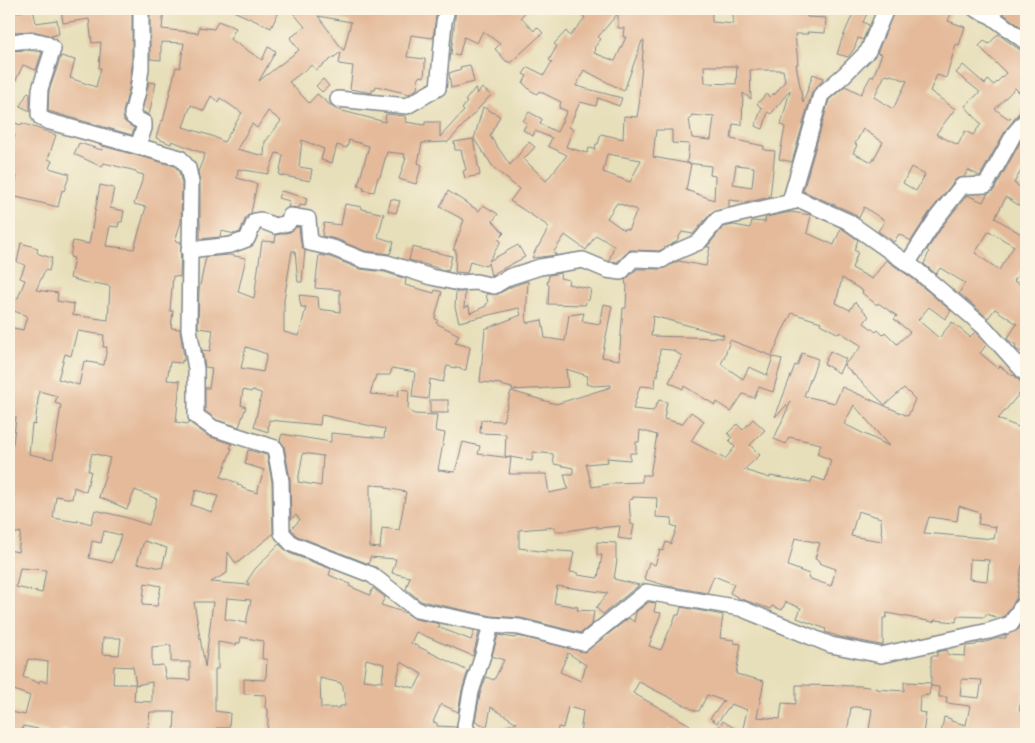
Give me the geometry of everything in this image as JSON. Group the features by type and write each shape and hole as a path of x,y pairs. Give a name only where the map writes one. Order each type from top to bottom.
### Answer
{"street":[{"path":"138,146 144,123 133,117 132,114 141,74 141,9"},
{"path":"338,99 407,106 438,88 444,22 447,9"},
{"path":"886,9 868,52 821,95 791,198 800,200 847,221 907,264 984,327 1026,374"},
{"path":"974,9 991,16 1026,42"},
{"path":"9,42 48,43 53,49 40,89 39,114 41,118 180,158 188,168 191,182 189,250 191,267 190,329 196,370 196,416 213,428 275,448 281,480 282,534 292,544 372,575 417,610 491,626 519,627 583,643 646,592 740,608 831,645 881,655 989,631 1010,624 1026,603"},
{"path":"907,264 936,219 962,186 986,186 1014,134 1026,120"},
{"path":"189,250 231,245 247,239 255,221 260,220 275,226 288,223 290,216 308,219 310,243 333,248 363,260 387,263 431,277 459,283 476,282 494,286 509,277 540,267 583,260 607,270 621,272 633,259 662,260 699,242 718,219 800,200"},
{"path":"469,734 465,726 471,692 491,626"}],"building":[{"path":"33,9 36,23 57,20 59,34 51,36 33,31 13,32 9,14"},
{"path":"61,9 132,9 132,67 123,112 124,121 134,128 132,135 48,111 49,91 61,56 75,60 70,78 96,87 101,68 99,68 101,42 92,43 89,19 63,23"},
{"path":"150,9 164,9 162,29 198,33 199,27 214,29 218,21 236,28 230,39 262,60 268,47 276,51 259,81 299,50 290,38 305,27 290,9 366,9 389,13 389,9 437,9 433,38 411,35 407,57 425,59 425,66 424,77 420,76 418,78 417,89 409,94 376,86 372,93 350,89 353,66 339,64 341,52 316,70 312,65 289,82 309,103 317,94 335,109 385,122 386,114 405,116 406,122 425,125 425,122 440,122 440,137 464,111 462,109 467,102 465,101 475,88 477,94 482,88 491,95 448,142 422,143 418,163 422,165 416,184 399,179 406,158 404,158 405,154 387,152 374,192 363,190 364,187 358,186 369,146 349,140 347,148 337,145 332,163 321,160 324,149 302,140 299,167 312,169 310,181 279,175 283,155 276,153 268,174 238,169 237,178 257,184 251,213 246,217 240,232 235,234 221,231 220,237 200,239 200,182 198,172 205,154 172,141 171,144 156,138 161,121 163,121 176,67 180,68 184,43 161,42 161,60 150,59","holes":["318,16 351,22 344,50 343,50","211,96 218,102 220,98 242,113 224,142 212,136 183,127 191,105 204,111","268,111 281,121 265,141 264,156 237,149 252,124 257,128"]},
{"path":"229,9 280,9 271,28"},
{"path":"456,9 528,9 521,17 534,31 537,27 543,33 510,63 495,49 500,44 483,31 477,43 464,37 459,56 451,54"},
{"path":"586,9 635,9 635,13 669,12 669,9 712,9 712,22 734,24 732,9 788,9 789,12 806,12 807,17 826,18 825,33 807,32 808,34 795,34 798,64 796,64 803,103 813,74 823,78 812,92 792,162 779,159 785,127 781,125 790,90 771,114 768,112 763,129 755,126 762,108 757,104 766,94 770,97 776,93 785,81 783,70 750,70 751,99 743,93 742,125 733,124 731,139 764,146 764,150 775,151 770,197 748,202 729,200 729,207 711,213 693,234 682,232 676,242 659,251 630,250 617,262 609,261 614,246 596,235 586,250 565,235 553,253 557,255 532,258 548,226 510,201 519,189 494,168 474,139 483,107 500,116 490,136 510,165 529,142 535,147 524,159 546,181 567,155 548,146 552,138 535,131 533,136 523,130 527,123 523,121 529,112 542,119 540,124 557,132 567,111 559,108 561,102 539,91 537,94 530,90 523,83 527,76 523,74 528,67 544,75 552,62 549,60 557,46 554,44 566,31 570,36 585,18 581,14","holes":["618,13 618,28 624,28 623,37 626,37 615,61 594,53 596,50 594,48 601,39 598,37","642,41 644,41 637,117 624,116 623,139 601,134 595,149 589,148 587,153 566,147 573,129 569,127 580,102 596,106 598,98 619,106 622,98 576,86 584,70 624,91","704,66 737,66 736,84 705,83","691,115 714,117 711,140 692,138 689,119 692,118","656,130 672,130 672,143 689,144 687,163 711,166 710,175 715,176 714,200 686,190 691,164 653,157","607,154 641,160 630,182 603,172","736,165 754,167 752,187 733,184","617,203 637,210 628,230 625,228 624,230 607,218"]},
{"path":"855,9 869,9 863,22 869,25 863,40 858,38 854,49 848,57 837,54"},
{"path":"895,9 947,9 946,12 951,14 948,21 965,27 959,45 956,44 946,78 937,75 930,91 955,109 936,134 958,145 965,131 973,135 981,124 965,106 980,92 956,73 963,65 985,84 988,80 994,85 1006,73 979,46 984,41 989,44 998,34 1020,50 1026,51 1026,88 1021,94 1015,88 995,109 1013,120 1026,103 1026,111 1019,114 1007,128 980,176 968,170 964,177 955,180 929,213 911,241 899,234 894,242 878,231 885,221 864,207 859,218 851,212 803,191 829,100 845,86 861,94 871,76 873,77 882,54 877,53","holes":["885,75 891,75 907,81 893,109 874,97","863,129 883,142 872,162 853,153 857,145 855,144","911,167 925,175 916,191 903,183"]},
{"path":"997,9 1026,9 1026,31 1005,15"},
{"path":"27,50 42,52 36,70 23,65 9,95 9,51"},
{"path":"470,65 474,82 451,88 449,73 461,69 460,67"},
{"path":"323,79 329,86 322,92 316,86"},
{"path":"149,82 156,83 149,115 142,111"},
{"path":"28,92 30,93 30,111 20,106"},
{"path":"12,122 21,125 22,123 56,135 48,159 52,161 49,168 70,174 64,191 62,190 58,207 12,196 17,177 9,175 9,157 15,135 9,133"},
{"path":"1026,134 1026,162 1014,183 1026,191 1026,203 1023,208 1006,197 995,218 1026,237 1026,262 1014,281 1026,288 1026,302 1022,309 1025,312 1026,310 1026,353 1016,349 1016,345 1007,339 1017,324 995,309 988,318 959,293 965,283 940,268 936,274 924,264 929,252 927,250 944,224 967,195 983,202 987,194 994,190","holes":["989,231 1014,246 999,270 975,253"]},
{"path":"473,139 480,175 465,178 463,171 466,170 461,150 455,150 454,142"},
{"path":"79,143 102,150 103,146 175,166 179,172 182,183 181,222 175,241 181,242 180,277 173,276 170,311 173,311 171,328 180,329 184,361 182,360 182,363 170,362 167,380 180,381 176,422 188,424 189,422 208,436 232,444 221,477 238,483 237,485 242,486 242,488 257,493 264,470 245,464 248,450 267,455 272,482 273,534 236,564 228,552 227,573 211,582 249,585 247,581 255,569 279,544 289,553 331,569 329,575 350,584 349,586 370,595 373,588 385,597 381,605 406,613 415,619 440,624 438,627 471,640 474,631 479,632 473,656 416,632 411,643 468,671 458,712 441,704 433,722 437,723 437,726 456,727 459,734 267,734 268,709 265,708 266,695 244,694 244,679 265,680 267,659 262,659 263,641 241,637 240,643 236,643 236,645 218,642 218,669 215,669 215,711 230,713 229,728 216,728 216,734 174,734 175,712 150,712 147,734 81,734 81,731 63,729 58,734 48,734 48,731 23,726 21,734 9,734 11,712 25,715 30,696 9,688 9,550 18,552 21,532 9,535 9,443 13,444 16,417 9,416 9,327 23,330 27,316 9,309 13,296 18,298 25,280 20,278 25,265 17,262 21,243 38,248 37,252 39,254 52,258 49,271 45,270 36,290 58,293 57,301 74,304 73,315 108,320 110,286 94,283 93,285 70,278 74,258 70,257 73,241 89,244 100,185 114,188 110,208 124,211 122,222 119,222 118,227 110,226 106,246 134,249 146,207 134,204 144,175 136,173 136,171 104,163 102,167 74,154","holes":["77,331 104,335 103,347 107,347 104,365 84,361 79,385 58,379 65,354 71,356","39,391 57,396 55,403 61,405 53,459 29,454 32,424 35,425","92,453 110,458 99,497 127,509 135,490 157,499 149,525 95,510 91,524 78,520 78,522 53,518 56,496 72,499 74,487 86,492 91,471 88,471","196,490 218,496 212,512 191,505","104,531 121,535 112,563 89,558 92,541 101,543","144,541 167,548 162,568 137,563","20,568 46,570 42,593 16,587","145,583 161,586 157,606 142,605","227,598 251,600 246,623 225,619","194,602 213,602 205,667","103,638 121,638 119,655 102,654","171,645 171,662 190,662 190,680 166,679 163,665 152,666 152,647","28,659 48,662 47,683 40,680 39,683 23,677","366,659 384,664 382,682 363,680","401,662 422,674 415,688 396,684","114,666 133,667 136,685 152,682 152,702 134,701 135,684 113,684","320,678 343,685 345,706 340,706 340,708 321,708"]},
{"path":"281,191 307,198 305,206 300,205 299,208 288,207 290,201 278,198"},
{"path":"448,191 479,211 483,205 498,214 493,221 504,233 498,239 501,241 489,261 518,245 525,257 492,276 491,276 488,263 486,266 470,261 467,273 455,272 456,250 453,250 464,220 440,207"},
{"path":"391,199 400,201 396,213 388,211"},
{"path":"345,204 384,214 378,237 394,242 390,254 365,251 336,239 322,236 324,223 341,225"},
{"path":"791,212 811,215 807,233 834,245 841,228 858,240 854,250 858,252 852,268 872,279 886,260 912,278 951,311 945,319 929,307 918,320 939,338 952,322 970,337 975,332 987,344 980,353 998,368 1000,366 1014,375 1025,387 998,419 1026,430 1026,566 1022,565 1016,599 1005,616 1000,618 986,614 985,617 957,616 956,622 935,620 933,622 887,613 886,618 883,618 883,645 881,645 825,632 826,629 797,618 801,608 786,602 782,610 772,606 771,609 741,599 730,593 734,584 714,576 707,593 668,586 644,579 649,562 655,565 660,550 663,551 666,542 671,544 677,527 671,525 672,518 656,517 657,498 633,497 633,499 629,500 631,524 634,525 631,540 618,538 620,526 597,528 597,526 567,531 555,531 555,527 519,530 519,548 546,552 546,550 574,552 570,572 598,578 602,555 597,555 597,542 616,543 617,560 614,579 639,585 603,614 596,608 608,593 557,586 554,603 578,607 577,610 594,611 592,624 581,633 521,618 492,616 421,601 406,589 410,577 392,573 396,559 370,557 369,564 297,536 291,529 300,520 296,515 291,519 290,479 284,446 280,440 282,434 331,442 331,433 384,438 385,429 322,415 320,425 269,420 268,432 254,427 261,393 252,390 251,392 243,390 241,405 246,407 239,427 217,420 205,411 205,388 209,388 212,368 205,367 202,350 210,351 213,330 198,328 199,290 206,257 229,255 246,258 238,292 254,298 262,241 275,242 276,235 290,232 299,227 301,244 305,250 302,282 298,282 295,251 292,251 284,300 284,332 299,336 306,307 301,307 299,295 318,297 319,309 340,312 340,290 315,288 319,255 330,257 360,269 385,272 406,279 405,285 434,293 435,290 442,292 435,319 438,320 436,323 459,335 455,343 470,347 466,370 447,366 443,382 430,379 428,399 412,397 415,372 392,368 390,375 376,375 370,394 398,396 399,389 409,390 408,410 414,414 437,415 435,431 445,433 438,470 455,472 463,442 480,446 478,454 511,458 509,474 546,474 549,493 568,489 564,474 573,474 573,468 554,464 553,454 533,452 532,461 505,456 506,434 480,433 481,420 503,421 511,391 556,404 611,387 611,385 594,386 586,384 588,376 566,369 568,387 512,390 512,388 501,384 480,382 485,329 521,315 519,308 459,322 455,307 456,292 465,292 464,308 469,306 470,313 486,306 488,303 486,294 498,294 528,281 526,323 542,320 545,338 565,341 569,315 584,313 582,321 600,324 604,304 612,306 602,357 619,360 623,308 626,308 627,285 625,280 637,269 662,269 678,261 706,266 710,247 707,247 723,227 734,225 750,228 752,221 765,222 766,217","holes":["842,278 863,291 862,293 877,305 878,303 897,316 894,319 910,332 897,344 885,332 883,335 878,330 876,332 864,323 869,316 855,302 850,310 836,303","792,313 821,322 820,324 839,334 840,332 862,346 844,365 885,405 904,388 915,399 908,416 842,387 835,403 804,396 818,359 802,353 797,366 795,365 775,417 791,401 774,439 786,444 789,437 821,444 817,454 831,460 825,481 813,477 811,482 770,476 770,478 744,470 760,455 750,445 765,430 753,419 743,430 737,424 728,433 732,438 729,441 735,447 725,459 691,441 704,421 691,412 682,424 664,419 667,402 659,400 653,411 633,409 640,386 655,387 656,375 658,376 660,349 672,350 682,356 669,382 683,389 684,386 715,405 717,402 731,412 743,394 754,398 759,387 773,392 782,359 773,357 767,375 749,367 743,379 721,364 730,340 772,356","653,316 724,335 723,338 651,336","246,347 267,354 263,372 241,368","854,405 889,446 844,424","640,430 657,435 650,475 642,475 642,482 615,483 592,487 586,464 608,462 607,458 630,460 630,453 636,453 636,442 639,442","303,453 323,456 321,486 298,482","370,485 386,486 386,488 406,492 399,530 382,528 380,548 370,547","959,506 980,513 978,524 996,527 994,539 924,533 929,517 957,521","858,511 881,518 882,541 851,536","795,538 820,543 815,559 820,561 819,563 836,569 831,586 808,578 809,574 788,566","970,559 989,560 987,581 969,579"]},
{"path":"412,247 452,256 448,271 409,260"},
{"path":"561,273 560,278 569,280 568,284 591,289 589,300 587,300 585,305 548,304 549,284 547,284 549,275"},
{"path":"830,351 846,359 839,373 824,364"},
{"path":"430,400 448,400 448,413 430,413"},
{"path":"649,602 656,603 654,612 661,613 649,646 661,650 676,615 679,615 681,607 723,615 720,638 734,640 734,643 741,644 736,674 764,681 757,717 780,719 782,703 796,704 796,685 861,686 904,691 904,682 931,683 931,656 937,656 937,652 947,650 948,655 965,656 966,646 1006,638 1006,635 1019,629 1026,617 1026,689 1024,689 1019,710 1026,711 1023,734 941,734 944,717 966,725 970,706 946,703 947,697 939,697 939,687 931,686 931,684 929,695 920,696 919,712 926,713 923,734 870,733 872,709 851,707 847,734 795,734 776,731 776,734 714,734 723,721 742,733 747,710 731,704 717,723 710,718 724,701 707,695 699,711 696,711 639,682 633,693 690,725 687,734 680,734 669,728 668,734 580,734 583,711 568,707 563,728 558,727 557,734 488,734 488,732 517,723 491,707 487,727 475,721 480,694 486,677 494,680 504,660 492,656 498,635 514,638 518,636 585,652 629,618 634,622 636,612","holes":["568,653 586,665 581,681 560,672","962,679 982,680 979,698 960,696"]}]}
